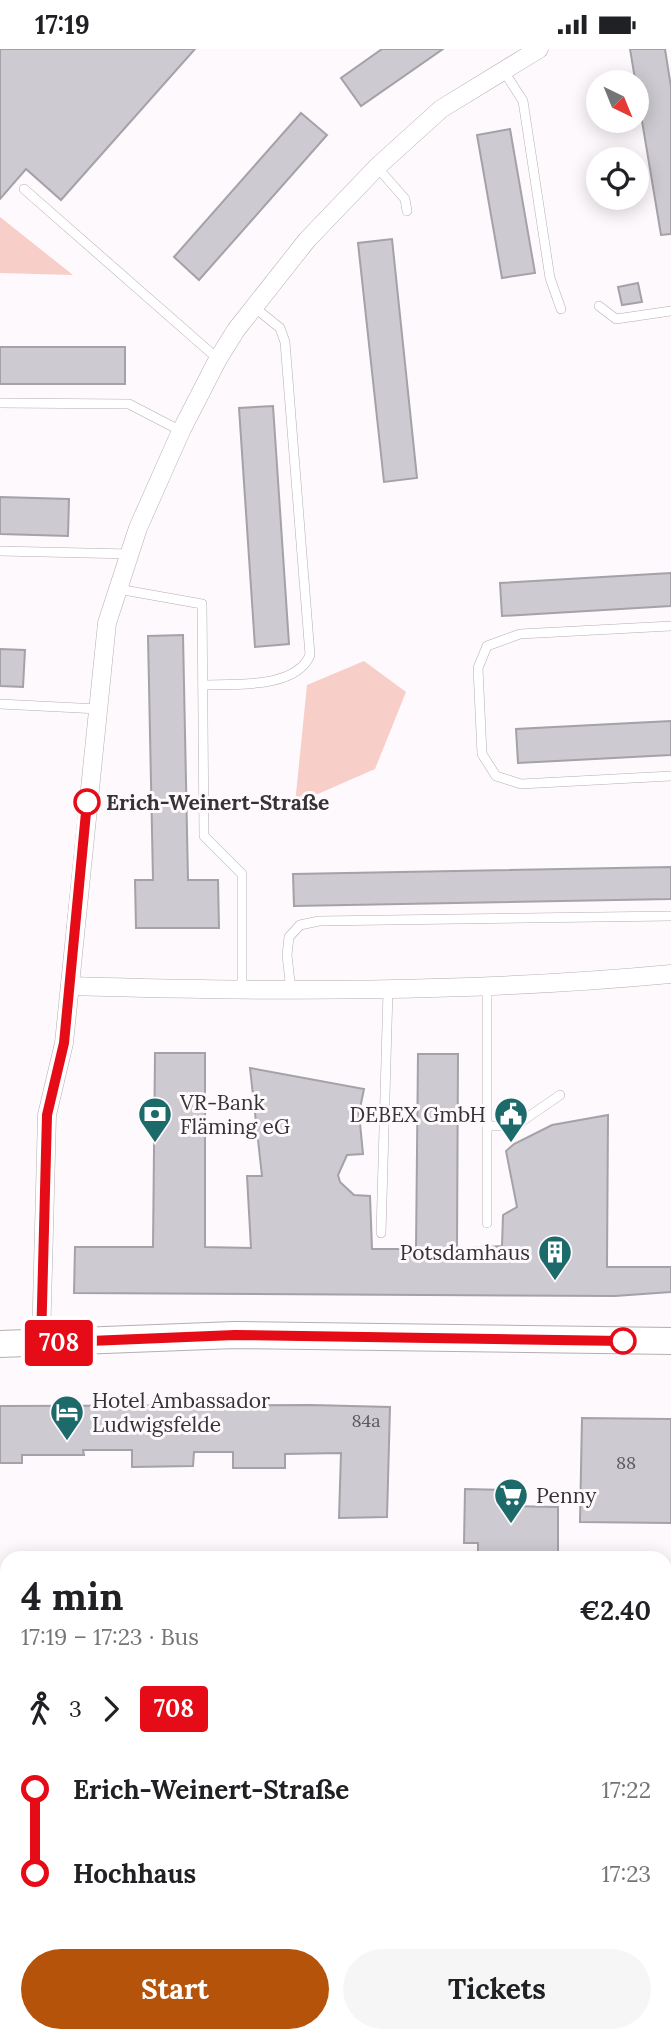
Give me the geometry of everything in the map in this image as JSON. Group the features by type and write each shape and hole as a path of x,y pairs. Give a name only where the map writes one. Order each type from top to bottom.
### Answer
{"main road":[{"path":"0,1344 235,1335 671,1341"}],"street":[{"path":"41,1343 47,1115 64,1043 71,986 107,623 130,554 181,431 218,359 254,307 307,240 377,167 441,109 540,49"},
{"path":"71,986 242,991 388,991 671,974"}],"lane":[{"path":"503,70 523,101 550,278 561,309"},
{"path":"377,167 405,199 407,211"},
{"path":"24,189 218,359"},
{"path":"599,306 616,319 671,311"},
{"path":"203,685 289,676 305,666 310,655 285,342 280,328 254,307"},
{"path":"0,403 129,404 181,431"},
{"path":"0,551 130,554"},
{"path":"118,589 202,604 204,836 242,874 242,991"},
{"path":"671,626 520,634 487,646 478,668 482,754 496,776 521,784 671,776"},
{"path":"0,704 99,709"},
{"path":"291,991 287,955 289,937 300,925 319,921 671,916"},
{"path":"487,986 487,1223"},
{"path":"381,1233 388,991"},
{"path":"487,1126 515,1126 560,1095"}],"shaded area":[{"path":"0,217 73,275 0,273"},
{"path":"364,661 406,692 375,769 295,804 307,685"}],"building":[{"path":"0,49 195,49 61,200 26,169 0,199"},
{"path":"382,49 443,49 361,106 341,78"},
{"path":"630,49 665,49 671,87 671,234 661,235 649,163 649,147 646,147 644,133 649,133 649,70 634,70"},
{"path":"301,113 327,135 199,280 174,257"},
{"path":"510,129 535,273 502,278 477,135"},
{"path":"392,239 417,478 384,482 358,243"},
{"path":"638,283 642,302 622,305 618,287"},
{"path":"0,347 125,347 125,384 0,384"},
{"path":"273,406 289,644 255,647 239,408"},
{"path":"0,497 69,499 68,536 0,534"},
{"path":"671,573 671,606 502,616 500,583"},
{"path":"183,635 188,880 218,880 219,928 136,928 135,880 153,880 148,636"},
{"path":"0,649 25,650 23,687 0,686"},
{"path":"671,721 671,755 518,763 516,729"},
{"path":"671,867 671,899 294,906 293,874"},
{"path":"155,1053 205,1053 205,1247 251,1248 247,1176 262,1176 250,1068 364,1089 359,1113 363,1154 347,1155 338,1175 340,1182 354,1195 370,1196 372,1249 416,1249 418,1054 458,1054 457,1249 502,1246 503,1215 517,1207 506,1151 514,1144 552,1125 608,1115 607,1267 671,1267 671,1292 615,1296 74,1293 75,1247 153,1247"},
{"path":"0,1406 390,1407 387,1517 339,1518 341,1453 285,1454 285,1468 233,1468 233,1452 194,1452 193,1466 132,1467 132,1450 83,1450 84,1455 22,1455 22,1463 0,1463"},
{"path":"582,1418 671,1419 671,1523 580,1522"},
{"name":"Penny","path":"465,1489 506,1490 505,1506 558,1507 558,1551 478,1551 478,1543 464,1543"}],"bus line":[{"name":"708","path":"87,802 64,1043 47,1115 41,1343 101,1343 235,1335 623,1341"}],"place":[{"name":"Erich-Weinert-Straße","path":"87,802"},
{"name":"VR-Bank Fläming eG","path":"155,1144"},
{"name":"DEBEX GmbH","path":"511,1144"},
{"name":"Potsdamhaus","path":"555,1282"},
{"name":"Hotel Ambassador Ludwigsfelde","path":"67,1442"},
{"name":"Penny","path":"511,1525"}]}
